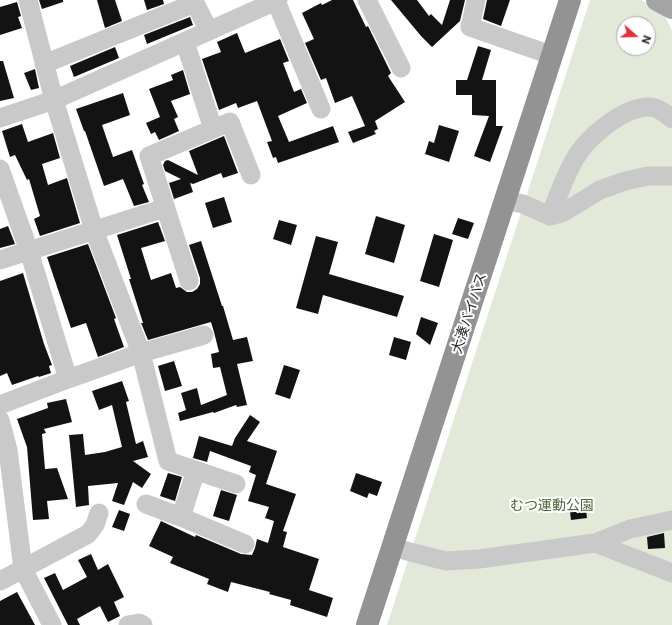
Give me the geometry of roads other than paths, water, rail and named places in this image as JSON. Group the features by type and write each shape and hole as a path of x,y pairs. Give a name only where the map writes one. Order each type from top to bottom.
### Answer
{"highway":[{"name":"大湊バイパス","path":"367,625 570,0"}],"main road":[{"path":"657,0 672,8"}],"street":[{"path":"28,0 54,100 94,230 141,353 168,461 236,484"},
{"path":"0,118 54,100 277,0 321,109"},
{"path":"367,0 401,68"},
{"path":"476,0 470,27 551,56"},
{"path":"44,64 195,1 209,31"},
{"path":"185,42 213,129"},
{"path":"550,216 573,161 584,146 600,131 618,117 649,107 662,110 672,119"},
{"path":"189,281 149,156 230,122 251,175"},
{"path":"0,170 29,251 68,379"},
{"path":"505,200 523,204 550,216 564,212 600,190 625,181 648,176 672,176"},
{"path":"0,260 165,208"},
{"path":"0,406 68,379 141,353 204,335"},
{"path":"0,420 8,450 23,569 52,625"},
{"path":"181,517 196,470"},
{"path":"146,504 245,544"},
{"path":"0,581 88,534 95,525 99,513"},
{"path":"393,547 446,561 479,559 595,543 630,529 672,520"},
{"path":"595,543 672,573"},
{"path":"128,625 139,623 143,625"}],"park label":[{"name":"むつ運動公園","path":"552,505"}]}
